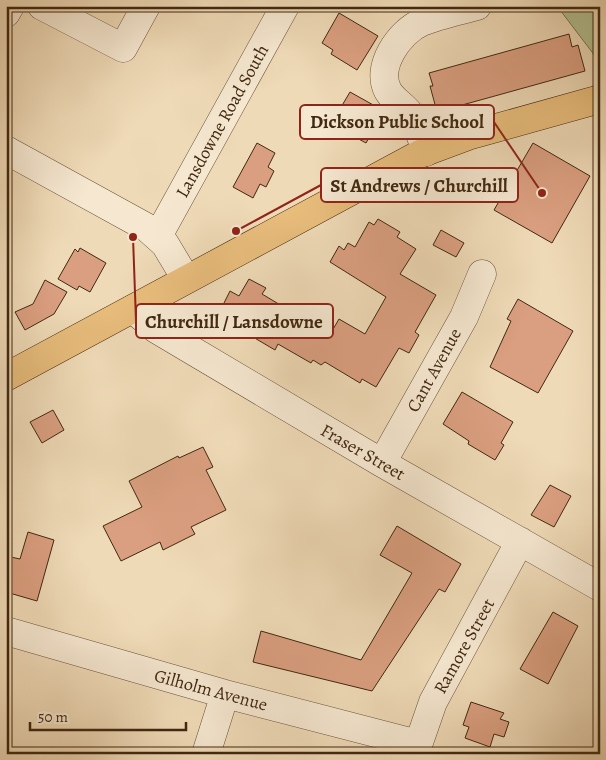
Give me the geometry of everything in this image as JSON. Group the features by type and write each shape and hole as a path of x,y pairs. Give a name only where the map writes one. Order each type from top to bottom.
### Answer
{"main road":[{"path":"6,377 426,152 471,135 600,98"}],"street":[{"path":"6,13 10,6"},
{"path":"42,6 122,48 146,6"},
{"name":"Lansdowne Road South","path":"158,236 285,6"},
{"path":"426,152 410,113 392,97 386,86 384,75 386,63 406,34 416,25 477,6"},
{"path":"6,150 146,226 158,236 186,279"},
{"name":"Cant Avenue","path":"382,463 464,317 482,274"},
{"name":"Fraser Street","path":"133,309 156,329 382,463 600,587"},
{"name":"Ramore Street","path":"416,749 433,702 520,542"},
{"name":"Gilholm Avenue","path":"6,631 416,749"},
{"path":"206,754 225,694"}],"green space":[{"path":"557,6 600,6 600,54 595,56"}],"building":[{"path":"339,13 378,36 357,70 331,54 333,50 322,43"},
{"path":"569,34 572,47 578,45 585,71 437,112 430,86 433,86 429,73"},
{"path":"350,92 384,111 366,143 331,124"},
{"path":"257,143 275,153 268,167 274,171 266,187 260,184 253,198 233,187"},
{"path":"533,143 590,176 552,243 494,210"},
{"path":"378,219 400,232 397,237 416,249 400,274 436,295 415,332 419,335 409,353 399,348 376,387 362,379 360,383 325,362 321,365 313,360 311,363 278,344 275,350 241,330 238,329 235,335 214,323 230,291 239,296 249,279 266,288 262,294 292,312 288,319 320,337 325,327 332,331 339,319 365,334 386,297 330,262 339,246 344,250 348,243 355,247 369,222 374,225"},
{"path":"441,230 464,243 456,257 433,245"},
{"path":"80,248 106,263 90,292 79,286 77,290 58,279 75,249 78,252"},
{"path":"45,280 67,292 54,314 25,330 15,312 33,304"},
{"path":"518,299 573,331 538,393 490,367 511,321 507,319"},
{"path":"462,392 513,422 501,443 504,445 495,460 468,444 469,441 443,424"},
{"path":"53,410 64,430 42,443 30,422"},
{"path":"203,447 213,467 206,470 226,510 191,527 195,534 163,550 160,542 121,561 103,526 142,507 129,481 178,456 179,458"},
{"path":"550,485 571,496 554,527 531,515"},
{"path":"397,526 461,564 445,592 439,589 372,691 253,662 261,631 361,660 412,573 380,555"},
{"path":"28,532 54,540 37,601 6,592 6,556 20,559"},
{"path":"553,612 578,626 548,684 520,669"},
{"path":"471,702 504,713 500,719 509,722 504,737 494,734 490,747 465,738 469,727 463,725"}],"place":[{"name":"Dickson Public School","path":"542,193"},
{"name":"St Andrews / Churchill","path":"236,231"},
{"name":"Churchill / Lansdowne","path":"133,237"}]}
